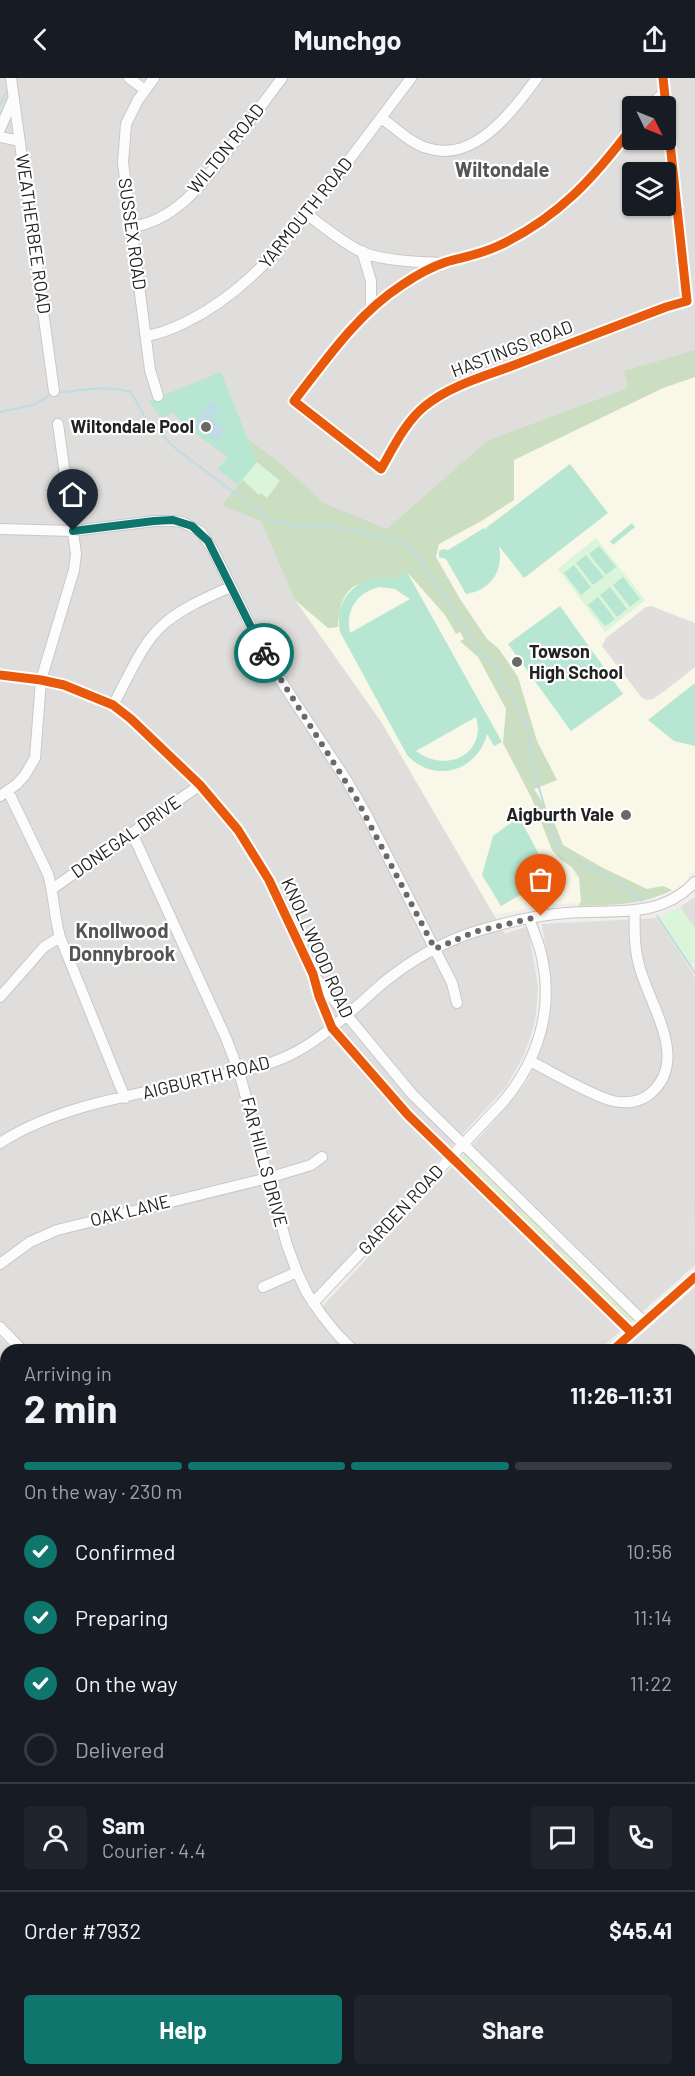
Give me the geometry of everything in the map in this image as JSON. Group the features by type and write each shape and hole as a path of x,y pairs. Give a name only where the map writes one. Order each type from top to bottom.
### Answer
{"street":[{"name":"WEATHERBEE ROAD","path":"12,78 54,391"},
{"path":"129,78 145,90"},
{"name":"SUSSEX ROAD","path":"154,78 132,110 126,124 123,163 150,370 158,396"},
{"name":"WILTON ROAD","path":"131,227 158,219 192,195 282,78"},
{"name":"YARMOUTH ROAD","path":"146,336 155,335 201,315 260,271 308,214 411,78"},
{"path":"381,118 410,140 426,148 452,150 472,143 496,126 537,78"},
{"path":"660,96 665,92 663,78"},
{"name":"HASTINGS ROAD","path":"371,309 333,351 294,401 381,469 391,450 415,416 424,406 439,396 646,314 687,301 665,92"},
{"path":"0,129 14,97"},
{"path":"0,137 20,141"},
{"path":"371,309 401,285 444,263 498,246 552,215 583,186 622,140"},
{"path":"308,214 330,232 362,251 404,260 444,263"},
{"path":"362,251 371,281 371,309"},
{"path":"58,424 76,554 74,570 41,680 34,758 25,775 4,794 48,874 60,936 125,1098"},
{"path":"0,529 73,531 154,521 182,522 201,532 208,541 268,661 366,814 452,983 457,1003"},
{"path":"113,705 148,643 163,624 180,612 230,587"},
{"name":"KNOLLWOOD ROAD","path":"0,675 41,680 79,690 113,705 131,719 200,785 226,814 260,864 313,974 332,1028 392,1098 450,1158 632,1333"},
{"name":"DONEGAL DRIVE","path":"52,889 200,785"},
{"name":"FAR HILLS DRIVE","path":"132,833 226,1038 239,1072 287,1245 297,1272 313,1303 347,1344"},
{"name":"AIGBURTH ROAD","path":"0,1143 50,1117 239,1072 288,1056 332,1028 392,977 435,949 474,932 529,918 567,913 647,909 672,901 695,882"},
{"path":"530,1061 613,1101 634,1102 643,1099 663,1080 668,1063 668,1052 639,967 634,940 635,911"},
{"name":"GARDEN ROAD","path":"313,1303 511,1092 530,1061 543,1023 546,987 542,955 529,918"},
{"path":"0,997 44,947 60,936"},
{"name":"KNOLLWOOD ROAD","path":"313,974 412,1094 644,1322"},
{"name":"OAK LANE","path":"0,1264 30,1242 57,1230 268,1178 311,1165 322,1157"},
{"path":"263,1287 297,1272"},
{"path":"620,1344 695,1277"},
{"path":"0,1327 16,1344"}],"shaded area":[{"path":"0,78 695,78 695,366 487,441 514,500 296,600 382,723 505,934 528,926 538,988 533,1029 523,1057 505,1088 311,1299 331,1338 321,1308 516,1096 536,1063 550,1016 552,988 542,924 657,918 695,977 695,1265 606,1344 23,1344 0,1320"},
{"name":"Towson High School","path":"695,366 695,869 683,885 656,899 563,845 553,819 565,859 576,877 592,885 597,902 545,905 494,915 382,723 295,600 514,500 487,441"},
{"path":"172,412 187,428 228,457 218,469 175,435 161,419"},
{"path":"651,606 695,623 695,667 653,699 647,700 642,698 602,646 606,638 646,607"},
{"path":"695,897 695,929 680,907"},
{"path":"605,957 606,991 584,992 583,960"},
{"path":"561,1009 575,1014 577,1019 563,1048 547,1047 556,1011"},
{"path":"693,1200 695,1249 672,1269 680,1279 668,1289 652,1271 669,1256 652,1236"},
{"path":"695,1287 695,1344 631,1344"},
{"path":"0,1337 7,1344 0,1344"}],"green space":[{"path":"695,350 695,377 663,388 514,460 514,500 439,544 436,557 460,599 487,639 499,649 518,677 537,741 557,780 534,789 553,819 563,845 603,868 647,889 663,886 672,890 639,901 579,906 581,901 579,877 572,867 552,850 532,799 503,743 506,709 478,657 460,641 464,639 460,632 456,634 445,615 407,572 401,580 367,583 352,588 344,597 338,627 328,628 295,600 261,521 222,505 257,462 248,439 287,469 323,503 387,529 487,441 628,388 624,371"},
{"name":"Wiltondale Pool","path":"221,372 257,462 238,485 179,437 149,401"},
{"path":"257,462 280,481 267,498 261,493 259,495 243,480 238,485"},
{"path":"570,464 608,513 524,578 499,546 499,563 494,578 489,584 475,592 466,594 446,559 439,557 439,551 448,550 484,528 487,530 486,528"},
{"path":"632,523 635,527 613,545 610,541"},
{"path":"596,538 645,600 605,632 558,569"},
{"path":"599,546 616,567 606,575 589,554"},
{"path":"586,555 604,577 593,585 576,563"},
{"path":"574,565 591,587 581,595 564,573"},
{"path":"407,572 502,742 494,746 487,734 482,747 474,757 453,770 429,769 407,755 340,632 341,607 346,596 354,588 375,578 400,580 399,576","holes":["379,587 395,589 410,599 350,633 349,617 354,604 364,593","476,717 478,730 475,741 470,750 461,756 440,761 428,758 416,751"]},
{"path":"623,577 640,599 630,607 613,585"},
{"path":"610,587 627,609 617,617 600,595"},
{"path":"598,597 615,619 605,626 588,605"},
{"path":"560,606 623,694 571,731 508,644"},
{"path":"695,683 695,746 674,741 648,720"},
{"path":"519,817 551,877 501,906 482,875 493,836"},
{"path":"680,907 695,929 695,962 689,967 657,918"},
{"path":"463,1155 514,1203 513,1207 510,1207 461,1159"},
{"path":"523,1211 555,1241 553,1246 550,1246 519,1217 519,1212"},
{"path":"563,1251 631,1316 631,1320 626,1321 558,1253"}],"water":[{"name":"Wiltondale Pool","path":"210,401 220,408 212,419 226,429 217,441 193,424"}],"waterway":[{"path":"0,105 6,93"},
{"path":"57,393 103,388 131,392 146,419 175,448 272,521 298,527 352,529 400,541 414,551 484,657 496,666 499,681 516,699 517,711 529,733 532,764 554,839 560,850 621,885 642,901"},
{"path":"0,412 36,404 51,394"},
{"path":"657,916 695,973"}],"cycle path":[{"path":"663,78 665,96"},
{"path":"622,140 604,163 573,195 539,223 492,249 429,269 386,297 343,338 294,401 381,469 412,419 425,406 446,392 666,307 687,301 671,150"},
{"path":"0,675 64,685 113,705 131,719 200,785 238,830 269,880 313,974 332,1028 408,1115 632,1333"},
{"path":"620,1344 695,1277"}],"way so far":[{"path":"264,653 366,814 435,949 474,932 541,916"}],"place":[{"name":"Wiltondale Pool","path":"206,427"},
{"name":"Towson High School","path":"517,662"},
{"name":"Aigburth Vale","path":"626,815"}],"district":[{"name":"Wiltondale","path":"502,170"},
{"name":"Knollwood Donnybrook","path":"122,942"}],"route":[{"path":"73,531 173,520 192,526 208,541 264,653"}]}
